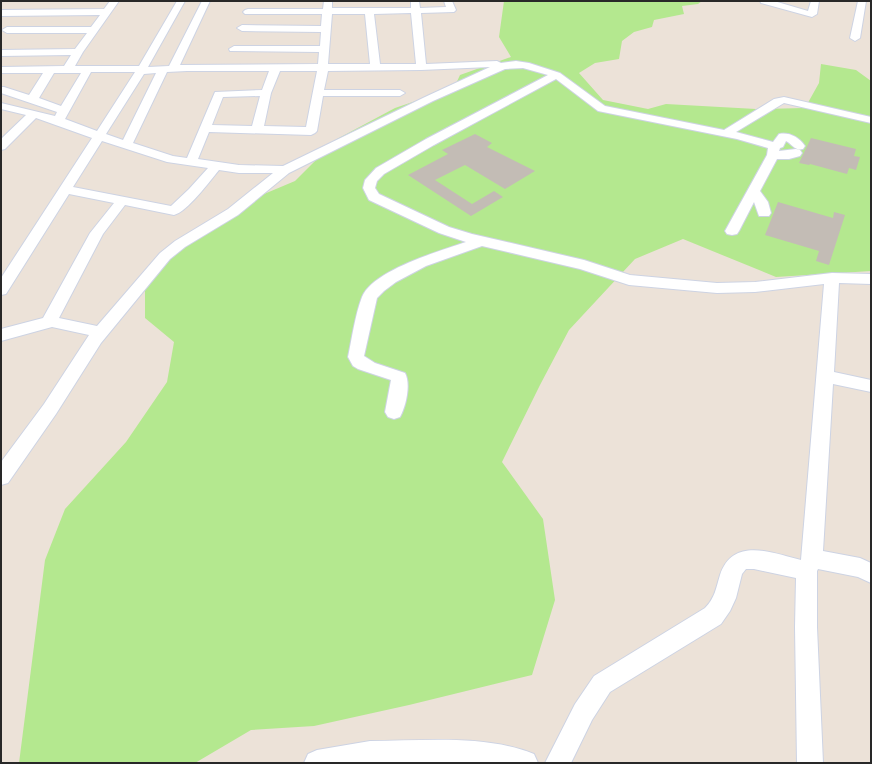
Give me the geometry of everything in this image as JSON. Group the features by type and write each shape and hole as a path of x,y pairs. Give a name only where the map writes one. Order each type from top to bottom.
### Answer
{"street":[{"path":"68,69 78,52 115,1"},
{"path":"1,290 141,70 181,1"},
{"path":"126,145 151,96 206,1"},
{"path":"226,69 252,1"},
{"path":"309,157 311,131 323,68 328,1"},
{"path":"248,12 369,10 415,6 451,10 448,1"},
{"path":"764,1 812,14 815,1"},
{"path":"855,38 862,1"},
{"path":"4,33 28,5"},
{"path":"415,6 421,67"},
{"path":"369,10 375,67"},
{"path":"1,13 107,12"},
{"path":"238,39 326,29"},
{"path":"4,33 50,30 95,30"},
{"path":"32,53 50,30"},
{"path":"238,39 324,49"},
{"path":"1,53 78,52"},
{"path":"1,70 275,69 421,67 497,64"},
{"path":"1,477 50,409 100,332 165,256 180,244 233,212 285,170 309,157 502,66 508,64 523,64 556,75 570,84 594,105 602,109 725,134 773,150 789,155 798,149 797,142 783,137 773,150 754,191 732,231"},
{"path":"61,116 88,69"},
{"path":"257,129 266,93 275,69"},
{"path":"34,95 50,70"},
{"path":"556,75 532,90 430,142 380,171 372,180 369,188 374,197 444,230 482,241 557,258 629,280 717,288 755,287 832,278 871,279"},
{"path":"3,90 34,95 61,116 99,136 171,160 239,169 285,170"},
{"path":"191,162 219,94 266,93"},
{"path":"318,93 400,93"},
{"path":"123,98 151,96"},
{"path":"725,134 778,101 784,100 871,120"},
{"path":"1,106 34,114 61,116"},
{"path":"1,146 34,114"},
{"path":"205,128 311,131"},
{"path":"65,189 174,212 194,192 216,166"},
{"path":"754,191 761,202 764,213"},
{"path":"49,322 97,234 121,202"},
{"path":"394,412 400,383 399,377 393,373 364,366 358,363 356,357 370,297 375,288 391,276 482,241"},
{"path":"810,763 806,627 832,278"},
{"path":"1,335 49,322 59,322 100,332"},
{"path":"825,376 871,386"},
{"path":"558,763 593,694 602,684 713,616 725,599 732,569 737,562 745,559 754,559 860,568 871,573"},
{"path":"317,763 370,753 480,753 525,763"}],"green space":[{"path":"504,1 702,1 698,4 682,6 684,14 654,20 652,27 634,32 622,41 619,59 595,63 579,73 603,100 648,109 666,104 756,109 805,108 819,83 821,64 856,70 871,81 871,271 776,277 683,239 635,259 569,330 502,462 543,519 555,600 532,675 314,726 251,730 195,763 19,763 45,560 65,509 126,442 167,382 174,342 145,318 145,290 177,250 206,228 230,220 252,199 295,181 337,139 395,108 454,88 460,75 511,57 499,37"}],"building":[{"path":"475,134 492,143 487,147 535,171 505,189 465,165 435,180 472,204 494,191 503,197 471,216 408,175 448,154 442,150"},
{"path":"811,138 856,149 854,156 860,157 856,170 849,168 847,174 810,164 799,163"},
{"path":"778,202 833,218 834,212 845,215 829,265 816,261 819,251 765,235"}]}
